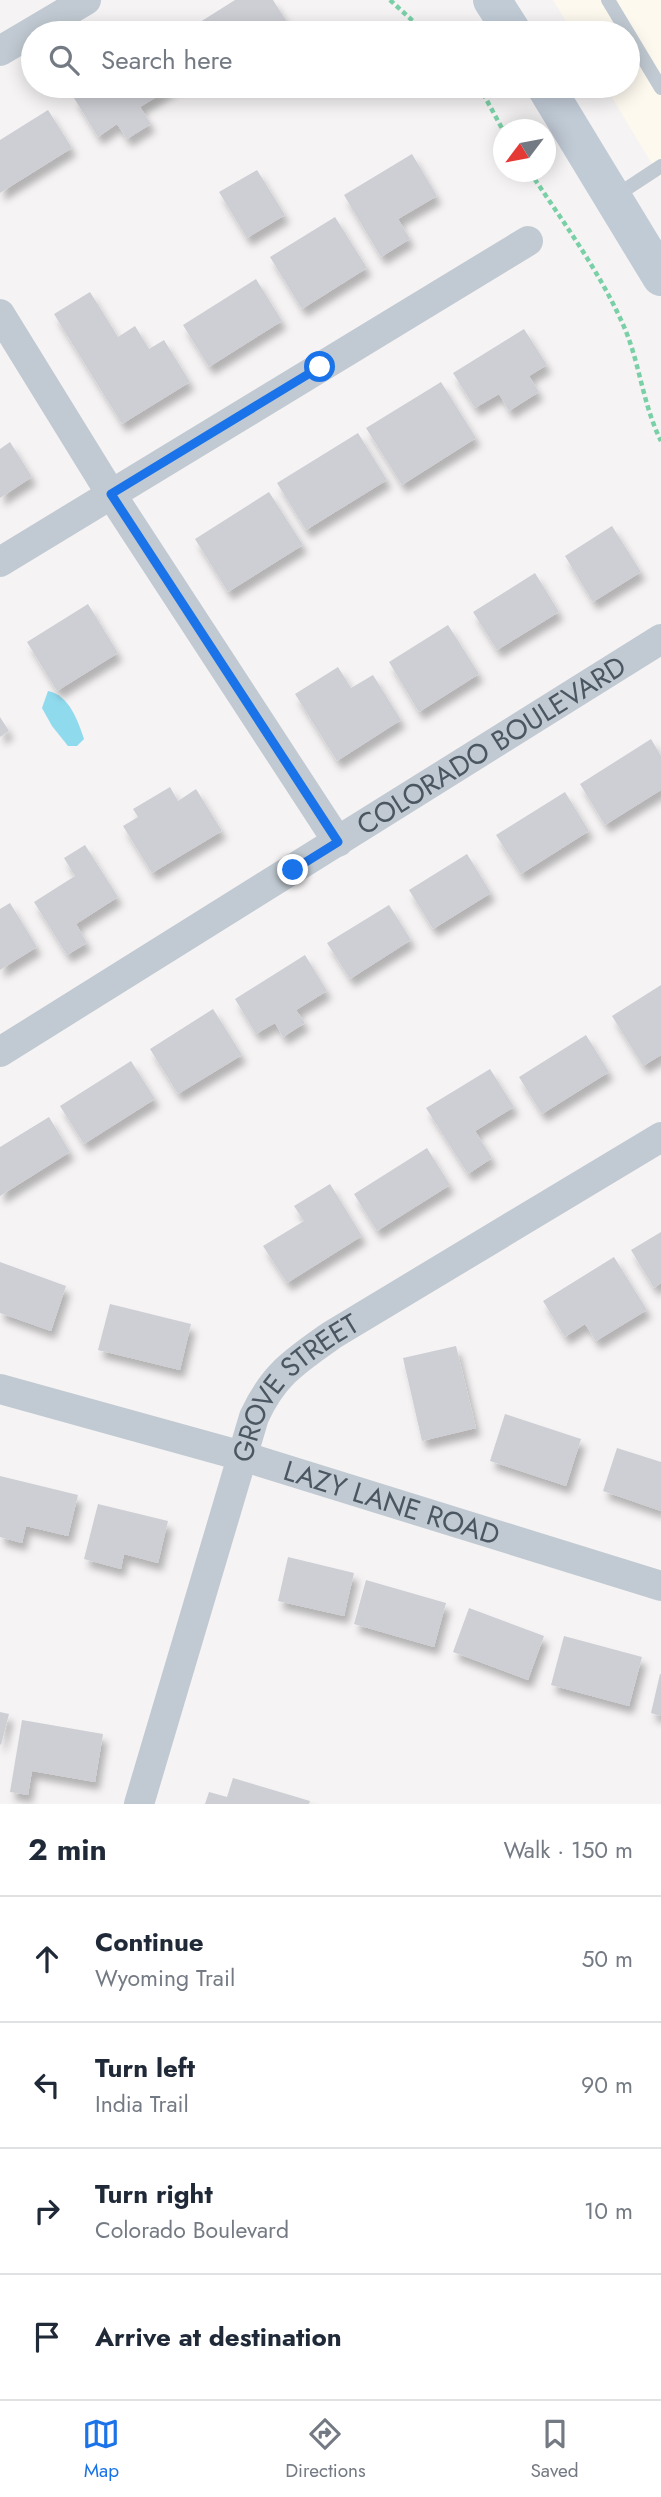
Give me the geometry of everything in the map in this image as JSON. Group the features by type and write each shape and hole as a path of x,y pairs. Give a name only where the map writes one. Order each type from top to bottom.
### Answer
{"main road":[{"path":"492,0 505,21"},
{"path":"552,98 661,277"}],"street":[{"path":"51,21 86,0"},
{"path":"0,51 21,39"},
{"path":"0,562 528,241"},
{"path":"0,314 111,494 338,842"},
{"name":"COLORADO BOULEVARD","path":"0,1052 661,639"},
{"name":"GROVE STREET","path":"139,1804 242,1456 267,1389 287,1367 332,1335 661,1137"},
{"name":"LAZY LANE ROAD","path":"0,1389 242,1456 661,1586"}],"lane":[{"path":"608,0 621,21"},
{"path":"640,53 661,88"},
{"path":"612,197 661,166"}],"path":[{"path":"390,0 413,21"},
{"path":"485,98 496,119"},
{"path":"536,182 591,266 623,325 650,417 661,441"}],"shaded area":[{"path":"553,0 661,0 661,179 612,98 640,98 640,21 566,21"}],"water":[{"path":"48,691 62,698 76,717 84,739 77,746 68,746 42,708"}],"building":[{"path":"235,0 273,0 286,21 202,21"},
{"path":"74,98 155,98 140,107 151,124 127,139 117,124 98,137"},
{"path":"48,110 72,148 0,193 0,140"},
{"path":"412,154 437,196 398,219 410,239 381,257 344,195"},
{"path":"257,170 285,215 247,238 219,192"},
{"path":"335,217 367,268 302,309 270,257"},
{"path":"256,279 282,321 209,367 183,325"},
{"path":"90,292 118,337 135,326 149,349 164,340 190,382 122,424 54,314"},
{"path":"524,329 547,365 529,376 539,392 509,411 499,394 475,408 453,373"},
{"path":"441,382 476,438 402,485 366,428"},
{"path":"358,433 387,480 306,530 277,483"},
{"path":"10,442 32,477 0,498 0,449"},
{"path":"269,492 303,545 228,592 195,539"},
{"path":"612,526 641,572 593,602 565,556"},
{"path":"535,573 559,612 497,650 473,612"},
{"path":"88,604 118,653 57,691 27,642"},
{"path":"448,625 479,674 419,712 389,662"},
{"path":"338,667 351,688 373,675 401,720 337,761 295,694"},
{"path":"0,717 9,731 0,737"},
{"path":"651,739 661,756 661,790 605,825 580,784"},
{"path":"170,787 178,801 196,789 222,831 152,873 123,826 138,817 133,809"},
{"path":"565,792 589,831 521,874 496,835"},
{"path":"85,845 118,897 76,924 87,943 67,955 34,902 75,876 64,858"},
{"path":"467,854 491,893 433,929 409,890"},
{"path":"10,903 37,947 0,970 0,909"},
{"path":"389,905 411,940 350,979 327,943"},
{"path":"305,955 327,991 296,1010 305,1023 283,1037 275,1023 256,1034 235,999"},
{"path":"661,985 661,1055 643,1066 612,1016"},
{"path":"213,1009 242,1055 178,1094 150,1049"},
{"path":"586,1035 609,1072 542,1114 519,1077"},
{"path":"131,1061 155,1099 84,1144 60,1106"},
{"path":"490,1069 514,1107 475,1131 492,1158 468,1174 426,1108"},
{"path":"49,1117 70,1152 0,1196 0,1147"},
{"path":"427,1148 450,1185 377,1231 354,1194"},
{"path":"330,1184 362,1236 287,1283 263,1246 304,1221 294,1206"},
{"path":"661,1232 661,1283 654,1288 631,1250"},
{"path":"614,1257 647,1310 596,1341 585,1324 565,1337 543,1301"},
{"path":"0,1262 66,1286 51,1331 0,1313"},
{"path":"110,1304 191,1324 180,1370 98,1350"},
{"path":"456,1346 476,1428 422,1441 403,1358"},
{"path":"505,1414 581,1439 566,1486 490,1461"},
{"path":"617,1448 661,1462 661,1511 603,1491"},
{"path":"0,1476 78,1495 68,1536 26,1526 22,1543 0,1537"},
{"path":"98,1504 168,1521 158,1563 124,1554 121,1569 84,1559"},
{"path":"288,1557 354,1573 344,1616 278,1601"},
{"path":"366,1580 446,1603 434,1647 354,1624"},
{"path":"469,1608 544,1636 528,1680 453,1652"},
{"path":"564,1636 642,1657 629,1706 551,1685"},
{"path":"661,1674 661,1716 651,1713"},
{"path":"0,1712 9,1714 1,1745 0,1744"},
{"path":"22,1720 103,1734 95,1782 32,1771 28,1795 10,1792"},
{"path":"233,1778 310,1801 309,1804 205,1804 209,1792 227,1797"}],"route":[{"path":"293,870 338,842 111,494 320,367"}]}
